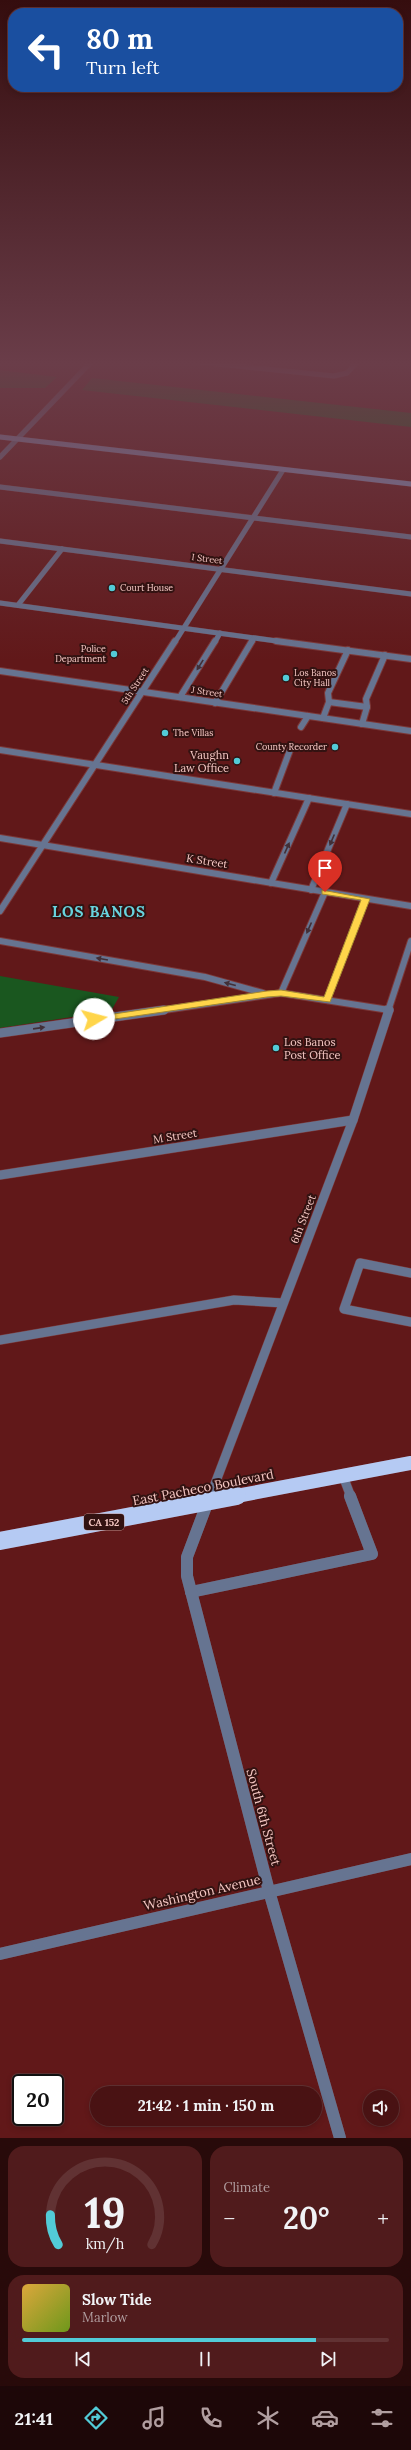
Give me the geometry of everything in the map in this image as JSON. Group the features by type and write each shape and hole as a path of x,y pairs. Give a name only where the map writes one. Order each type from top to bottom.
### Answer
{"highway":[{"name":"East Pacheco Boulevard","path":"0,1541 411,1463"}],"street":[{"path":"204,461 411,484"},
{"name":"5th Street","path":"0,911 221,570 283,470"},
{"path":"0,487 411,537"},
{"name":"I Street","path":"0,542 411,594"},
{"path":"18,605 62,549"},
{"path":"0,603 411,659"},
{"path":"180,697 220,633"},
{"path":"215,703 254,638"},
{"path":"323,718 329,702 328,693 348,650"},
{"path":"362,724 367,707 366,699 385,655"},
{"name":"J Street","path":"0,671 411,731"},
{"path":"329,702 367,707"},
{"path":"301,727 308,716"},
{"path":"0,750 411,814"},
{"path":"274,793 290,750"},
{"path":"271,883 309,798"},
{"path":"311,890 347,804"},
{"name":"K Street","path":"0,838 411,906"},
{"path":"281,993 325,892"},
{"path":"327,1000 366,899"},
{"path":"0,941 205,977 267,994"},
{"name":"6th Street","path":"207,1502 354,1120 411,941"},
{"path":"0,1033 281,993 389,1010"},
{"name":"M Street","path":"0,1175 354,1120"},
{"path":"411,1273 360,1262 344,1309 411,1322"},
{"path":"0,1340 234,1300 283,1303"},
{"path":"191,1592 372,1554 343,1476"},
{"name":"South 6th Street","path":"207,1502 187,1557 187,1576 269,1891 340,2138"},
{"name":"Washington Avenue","path":"0,1954 411,1859"}],"green space":[{"path":"0,976 119,997 111,1011 0,1028"}],"place":[{"name":"Court House","path":"112,588"},
{"name":"Police Department","path":"114,654"},
{"name":"Los Banos City Hall","path":"286,678"},
{"name":"The Villas","path":"165,733"},
{"name":"County Recorder","path":"335,747"},
{"name":"Vaughn Law Office","path":"237,761"},
{"name":"Los Banos Post Office","path":"276,1048"}],"district":[{"name":"LOS BANOS","path":"99,912"}],"route":[{"path":"94,1019 267,994 281,993 327,1000 366,899 325,892"}]}
